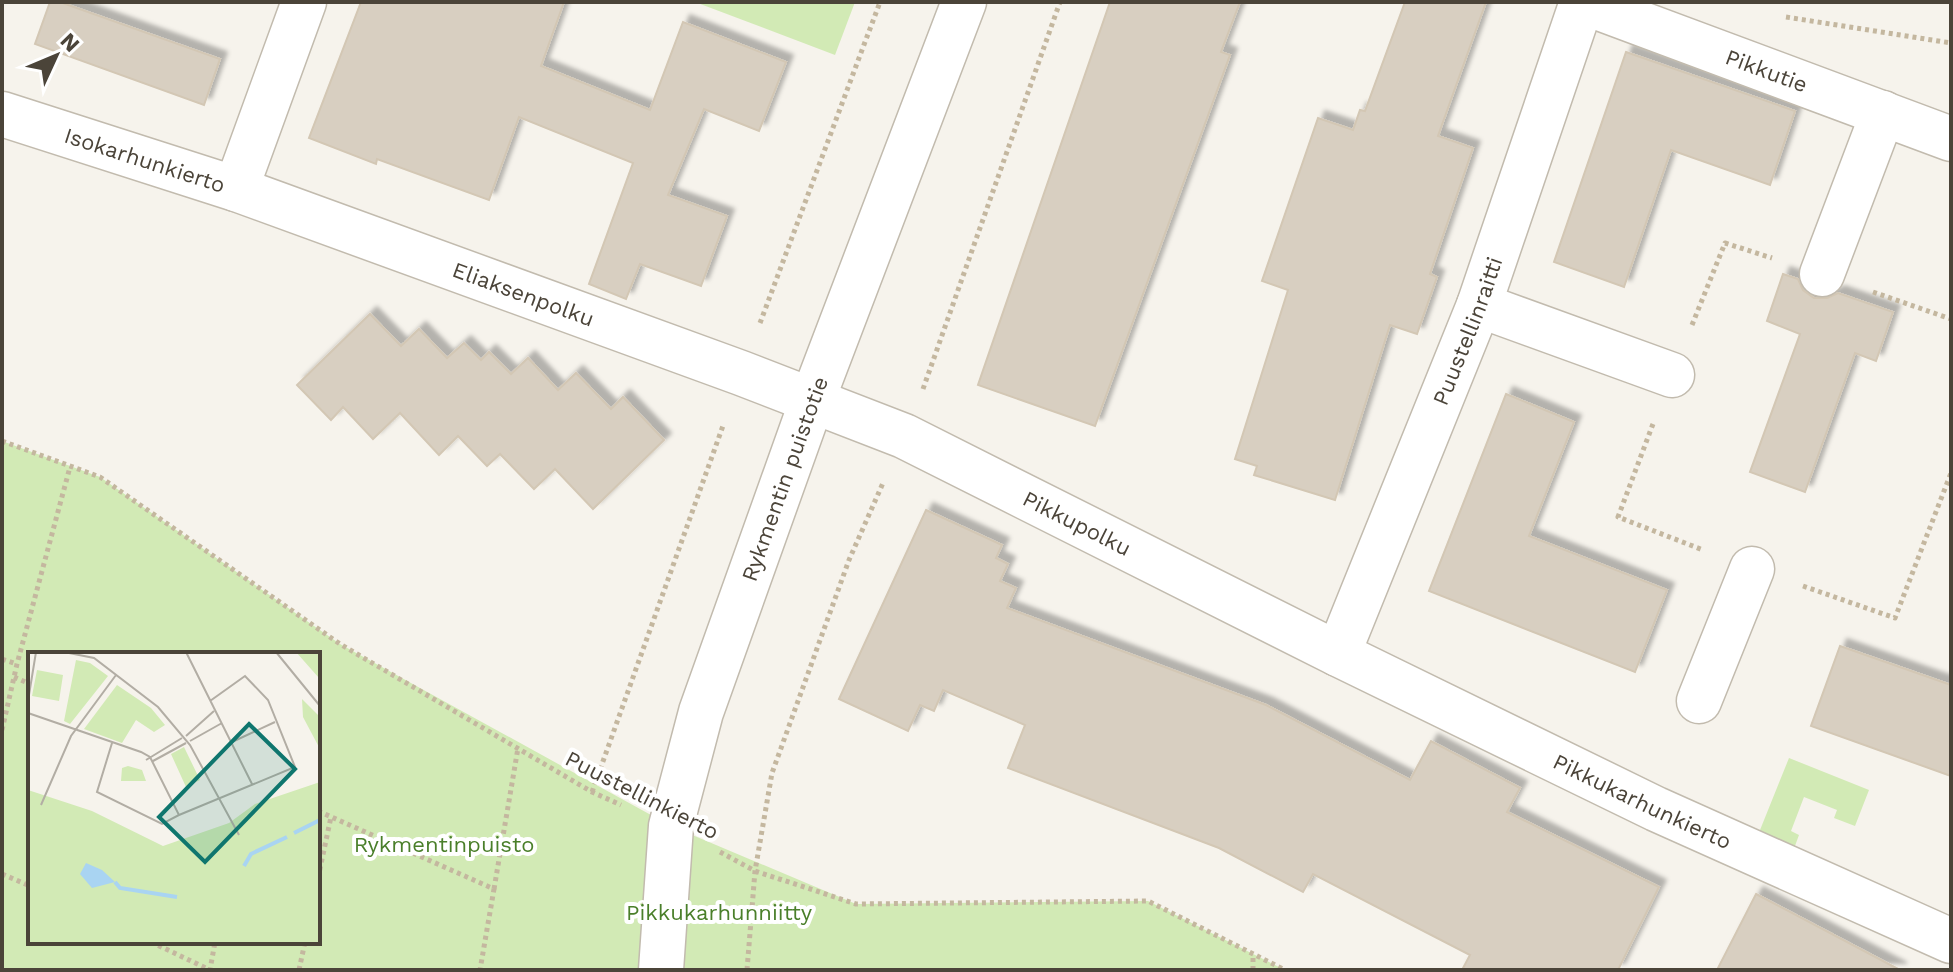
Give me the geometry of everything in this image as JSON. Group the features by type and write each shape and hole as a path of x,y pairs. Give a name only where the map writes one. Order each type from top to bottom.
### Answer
{"street":[{"name":"Isokarhunkierto","path":"2,114 236,189 304,2"},
{"name":"Rykmentin puistotie","path":"661,970 671,826 701,712 812,401 964,2"},
{"name":"Pikkutie","path":"1582,2 1951,139"},
{"name":"Puustellinraitti","path":"1338,654 1479,305 1582,2"},
{"path":"1822,274 1883,113"},
{"name":"Eliaksenpolku","path":"236,189 812,401"},
{"path":"1479,305 1672,375"},
{"name":"Pikkupolku","path":"812,401 904,436 1338,654"},
{"path":"1699,701 1752,569"},
{"name":"Pikkukarhunkierto","path":"1338,654 1656,809 1951,941"}],"path":[{"path":"592,792 741,373 880,2"},
{"path":"747,970 755,871 772,773 849,560 904,436 943,336 1060,2"},
{"path":"1781,17 1951,43"},
{"path":"1672,375 1618,517 1752,569 1895,618 1951,473"},
{"name":"Puustellinkierto","path":"2,441 100,477 340,644 592,792 671,826 755,871 856,904 1148,901 1285,970"},
{"path":"2,730 70,467"},
{"path":"2,659 17,664"},
{"path":"14,677 28,683"},
{"path":"480,970 518,748"},
{"path":"320,812 494,889"},
{"path":"320,869 331,817"},
{"path":"2,874 28,885"},
{"path":"155,944 210,970 215,944"},
{"path":"299,970 305,944"},
{"path":"1253,954 1253,970"}],"green space":[{"path":"695,2 855,2 835,55"},
{"name":"Rykmentinpuisto","path":"2,441 100,477 340,644 671,826 856,904 1148,901 1285,970 2,970"},
{"path":"1789,758 1869,790 1855,826 1834,818 1837,810 1804,797 1791,831 1799,835 1792,854 1756,840"}],"building":[{"path":"50,2 60,2 220,59 204,105 35,44"},
{"path":"361,2 564,2 541,66 650,110 683,22 786,62 759,131 704,109 668,195 727,216 701,286 640,264 626,299 589,284 633,163 519,117 489,200 377,159 376,164 309,138"},
{"path":"1110,2 1240,2 1221,52 1230,55 1095,426 978,385"},
{"path":"1405,2 1486,2 1438,136 1473,148 1430,274 1437,277 1417,334 1390,325 1335,500 1254,475 1257,466 1235,459 1288,290 1262,281 1318,118 1353,130 1360,110 1365,111"},
{"path":"1626,52 1795,111 1770,185 1671,150 1624,287 1554,262"},
{"path":"1783,274 1798,279 1803,290 1814,298 1827,298 1838,293 1893,312 1876,361 1855,353 1805,492 1750,472 1800,334 1767,321"},
{"path":"370,314 401,346 419,329 447,358 464,343 481,360 489,352 511,374 528,358 558,390 576,373 611,409 623,397 664,440 593,509 555,469 534,489 500,454 487,466 458,436 439,455 400,413 373,439 343,407 331,420 297,385"},
{"path":"1506,394 1574,422 1529,536 1667,590 1635,672 1429,591"},
{"path":"926,510 1002,545 996,558 1008,564 1000,581 1016,588 1007,608 1266,705 1410,780 1431,741 1520,788 1507,812 1659,887 1618,970 1462,970 1470,955 1313,874 1303,892 1219,848 1008,768 1025,725 943,690 934,711 920,705 908,731 839,699"},
{"path":"1840,646 1951,685 1951,776 1811,726"},
{"path":"1756,894 1900,970 1717,970"}],"park label":[{"name":"Pikkukarhunniitty","path":"719,912"}]}
